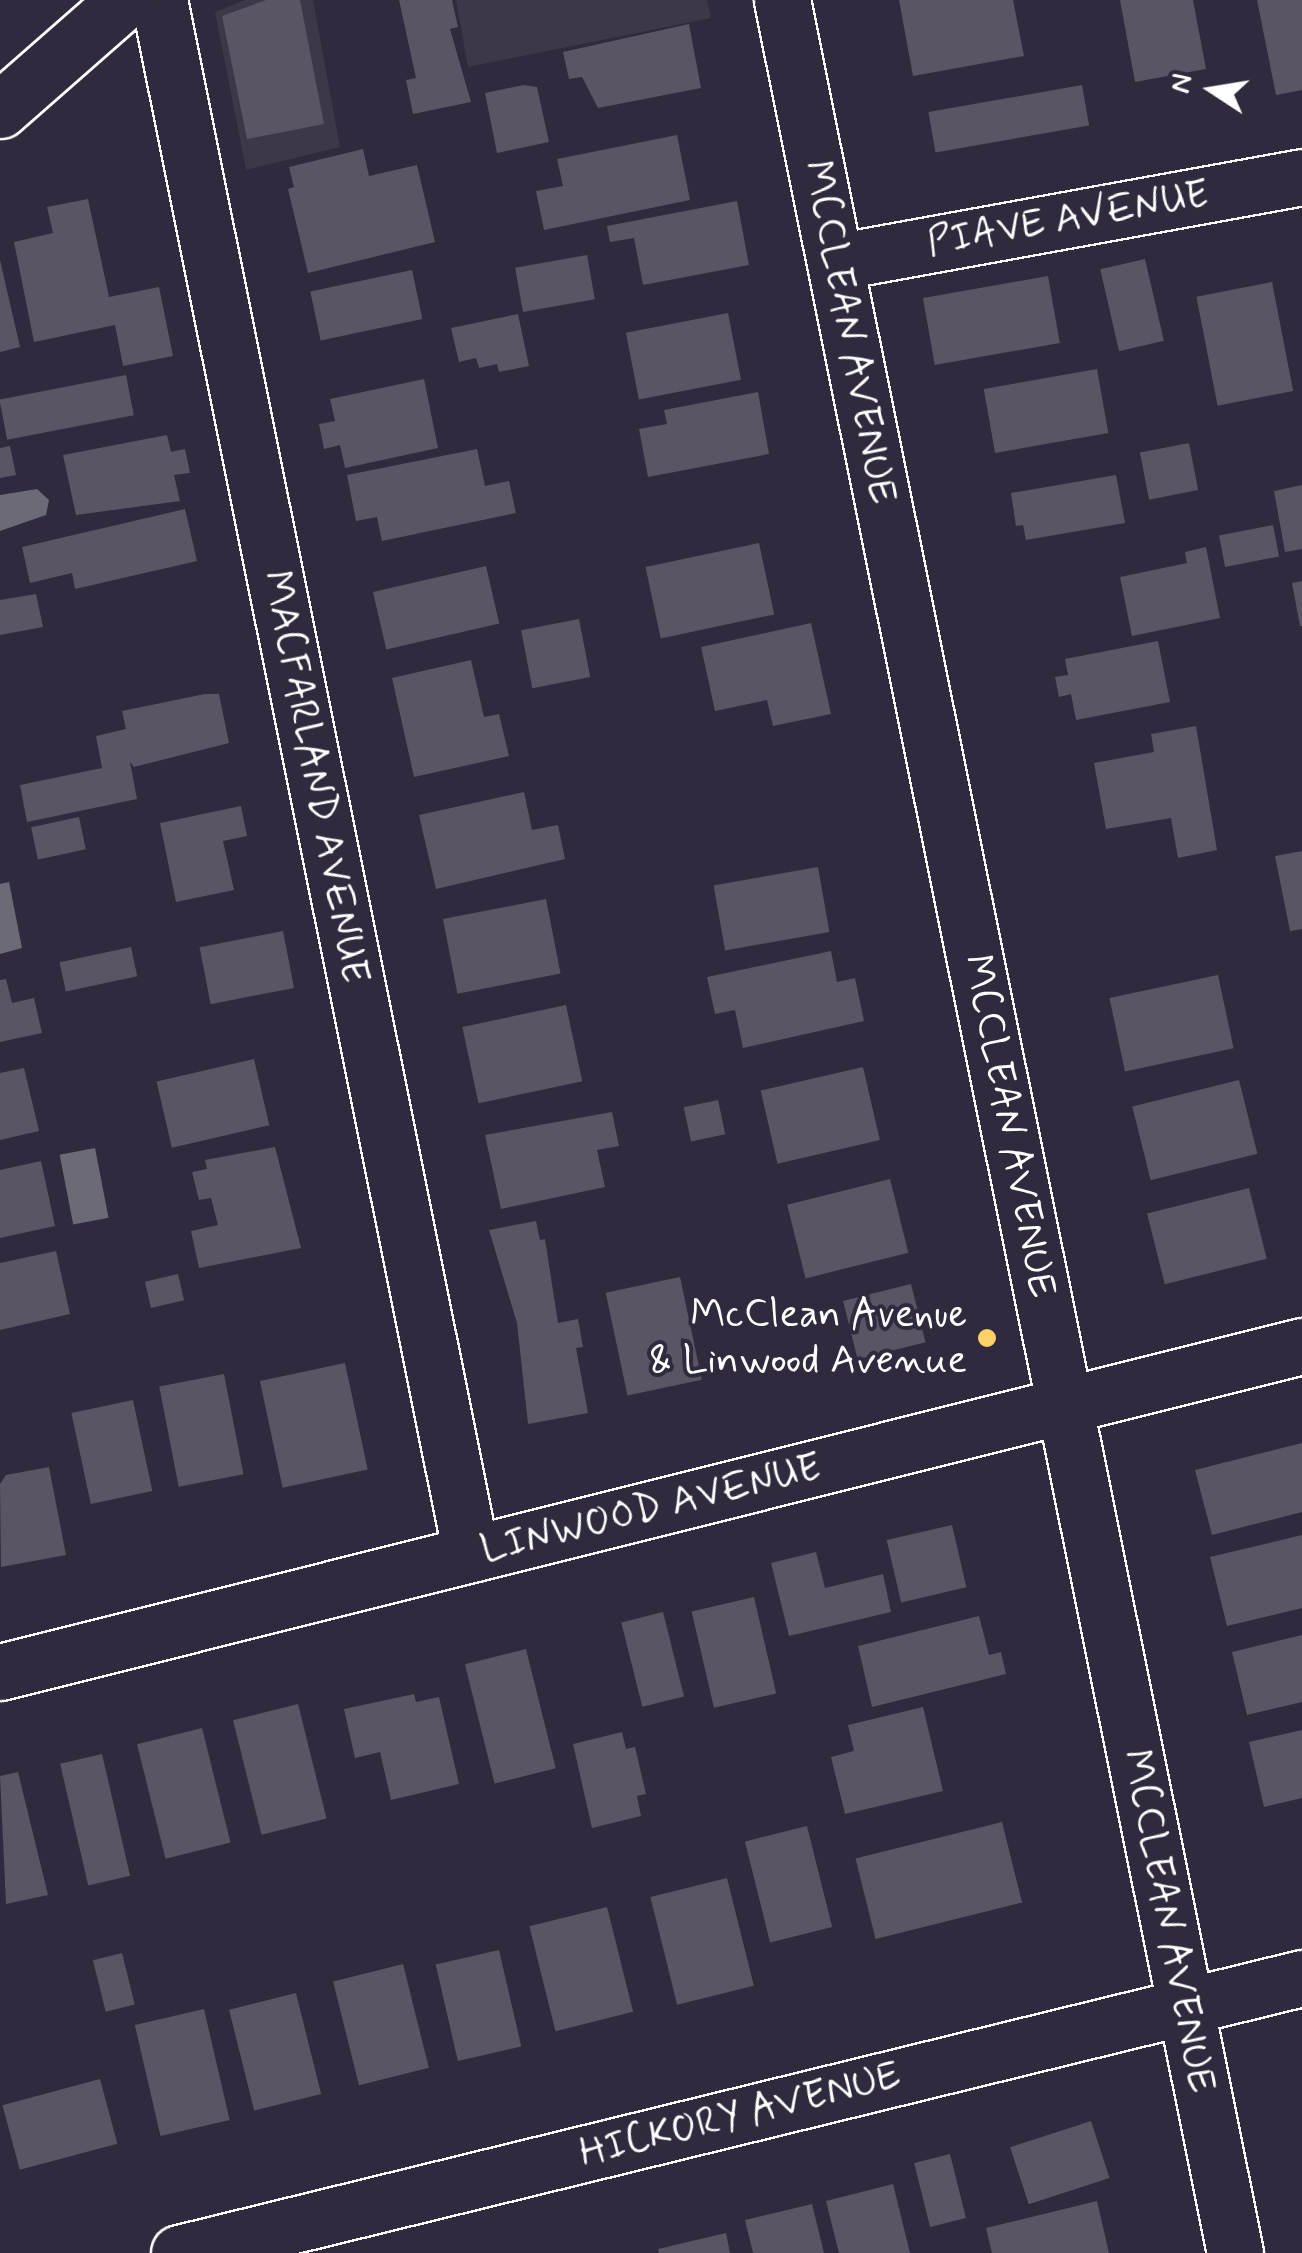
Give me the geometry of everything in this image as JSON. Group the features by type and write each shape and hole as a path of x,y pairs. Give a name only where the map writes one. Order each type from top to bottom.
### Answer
{"street":[{"path":"0,110 125,0"},
{"name":"MACFARLAND AVENUE","path":"159,0 471,1554"},
{"name":"MCCLEAN AVENUE","path":"782,0 1234,2253"},
{"name":"PIAVE AVENUE","path":"835,262 1302,176"},
{"name":"LINWOOD AVENUE","path":"0,1672 1302,1346"},
{"name":"HICKORY AVENUE","path":"179,2253 1302,1978"}],"shaded area":[{"path":"245,0 313,0 340,147 246,170 215,12"},
{"path":"456,0 707,0 711,18 468,67"},
{"path":"37,489 49,500 46,515 0,531 0,495"},
{"path":"9,882 22,948 0,954 0,884"},
{"path":"95,1148 109,1218 73,1225 60,1155"}],"building":[{"path":"266,0 300,0 324,124 247,139 222,16"},
{"path":"399,0 452,0 458,27 450,29 471,102 413,114 406,80 416,78"},
{"path":"899,0 1013,0 1024,56 913,76"},
{"path":"1120,0 1193,0 1206,69 1135,82"},
{"path":"1257,0 1302,0 1302,90 1276,95"},
{"path":"689,24 701,88 598,108 582,77 569,79 563,52"},
{"path":"524,85 537,87 549,142 497,153 485,93"},
{"path":"1082,85 1089,125 935,152 928,112"},
{"path":"677,135 690,200 544,230 536,191 563,186 557,159"},
{"path":"363,149 369,176 417,165 435,242 308,273 288,189 294,187 289,167"},
{"path":"88,199 109,297 159,287 173,356 123,366 115,325 34,342 14,242 53,233 47,207"},
{"path":"737,201 749,265 643,285 634,238 610,242 607,226"},
{"path":"587,255 595,299 523,312 515,268"},
{"path":"1145,259 1164,341 1119,351 1100,269"},
{"path":"0,260 20,347 0,352"},
{"path":"412,270 422,319 321,341 310,292"},
{"path":"1048,276 1060,343 935,365 923,298"},
{"path":"1272,282 1293,391 1218,406 1196,297"},
{"path":"728,313 741,380 639,400 626,333"},
{"path":"518,314 529,366 499,372 497,364 479,368 476,358 459,362 451,328"},
{"path":"1097,369 1108,433 995,453 984,389"},
{"path":"126,375 134,415 7,440 0,399"},
{"path":"424,379 438,448 345,468 340,445 324,449 319,424 335,421 330,399"},
{"path":"758,392 769,454 648,477 639,429 667,424 664,410"},
{"path":"167,435 171,452 185,449 190,473 174,475 180,501 76,515 63,455"},
{"path":"1189,443 1198,490 1149,500 1140,453"},
{"path":"10,446 16,475 0,478 0,448"},
{"path":"477,449 485,486 509,481 516,513 382,541 377,517 356,521 347,475"},
{"path":"1116,475 1125,523 1026,540 1023,525 1016,526 1011,493"},
{"path":"1302,485 1302,549 1285,552 1274,491"},
{"path":"185,509 197,561 75,589 72,573 30,583 22,547"},
{"path":"1273,525 1279,556 1225,567 1219,535"},
{"path":"759,543 774,614 661,639 646,567"},
{"path":"1206,547 1220,618 1132,636 1120,577 1187,563 1185,552"},
{"path":"486,566 499,623 386,650 373,592"},
{"path":"1302,581 1302,626 1300,626 1292,583"},
{"path":"36,594 43,627 0,635 0,600"},
{"path":"579,619 590,677 532,688 521,630"},
{"path":"811,623 831,714 773,726 767,700 715,711 701,647"},
{"path":"1158,641 1170,702 1076,720 1071,694 1059,697 1055,677 1068,675 1065,659"},
{"path":"471,660 484,717 499,714 509,756 414,777 392,678"},
{"path":"219,694 229,743 134,767 130,762 137,799 27,822 20,785 102,768 96,736 126,729 122,711"},
{"path":"1196,726 1217,850 1178,858 1171,818 1106,829 1094,763 1154,752 1151,734"},
{"path":"524,792 532,830 558,825 565,859 436,889 419,815"},
{"path":"241,806 247,836 223,841 234,890 176,902 160,823"},
{"path":"79,817 86,849 38,859 31,827"},
{"path":"1302,851 1302,929 1290,931 1275,856"},
{"path":"818,867 829,932 725,950 714,885"},
{"path":"546,899 561,974 457,994 443,919"},
{"path":"283,931 294,988 211,1004 200,947"},
{"path":"131,947 137,976 66,992 60,962"},
{"path":"831,951 837,982 855,978 864,1021 743,1048 735,1010 715,1014 707,977"},
{"path":"1218,975 1234,1048 1125,1071 1109,998"},
{"path":"6,979 12,1003 34,998 42,1033 0,1042 0,980"},
{"path":"566,1005 582,1081 479,1103 462,1027"},
{"path":"254,1059 269,1125 172,1148 157,1081"},
{"path":"863,1067 880,1140 778,1164 761,1091"},
{"path":"24,1068 39,1131 0,1140 0,1073"},
{"path":"1239,1080 1257,1154 1151,1180 1132,1107"},
{"path":"718,1100 725,1134 691,1142 684,1107"},
{"path":"612,1112 619,1146 597,1150 605,1187 501,1209 485,1135"},
{"path":"275,1147 301,1248 199,1268 191,1231 218,1225 211,1198 199,1200 192,1172 207,1169 205,1160"},
{"path":"41,1161 55,1226 0,1238 0,1170"},
{"path":"890,1179 908,1253 806,1278 787,1205"},
{"path":"1249,1188 1267,1259 1165,1284 1147,1213"},
{"path":"536,1221 540,1240 545,1239 558,1323 578,1319 583,1347 576,1348 588,1413 528,1424 517,1323 489,1230"},
{"path":"56,1251 70,1314 0,1330 0,1263"},
{"path":"178,1274 184,1300 151,1308 145,1282"},
{"path":"680,1277 702,1380 627,1396 606,1293"},
{"path":"911,1284 926,1342 858,1359 843,1301"},
{"path":"345,1363 368,1470 283,1488 260,1381"},
{"path":"224,1374 243,1474 179,1487 159,1387"},
{"path":"133,1400 152,1491 91,1504 71,1413"},
{"path":"1302,1443 1302,1512 1212,1535 1195,1470"},
{"path":"49,1467 66,1555 1,1567 0,1484 6,1475"},
{"path":"952,1525 966,1587 901,1602 887,1540"},
{"path":"1302,1535 1302,1608 1227,1626 1210,1557"},
{"path":"816,1552 825,1588 883,1574 891,1612 789,1636 771,1563"},
{"path":"754,1597 776,1693 714,1708 692,1611"},
{"path":"663,1612 684,1696 642,1707 621,1622"},
{"path":"979,1616 989,1655 1001,1652 1006,1674 872,1707 858,1646"},
{"path":"1302,1635 1302,1702 1247,1715 1232,1652"},
{"path":"526,1649 556,1768 495,1784 465,1664"},
{"path":"414,1694 416,1702 439,1697 459,1784 391,1800 380,1752 355,1758 344,1709"},
{"path":"298,1704 327,1818 262,1835 233,1720"},
{"path":"923,1707 943,1791 845,1814 831,1757 854,1751 848,1725"},
{"path":"202,1728 231,1842 166,1859 137,1744"},
{"path":"1302,1730 1302,1798 1264,1807 1249,1742"},
{"path":"622,1732 626,1749 635,1747 646,1794 637,1796 641,1816 592,1828 573,1744"},
{"path":"102,1754 130,1876 88,1885 60,1764"},
{"path":"18,1772 48,1895 6,1904 0,1776"},
{"path":"1002,1822 1022,1903 876,1939 855,1859"},
{"path":"807,1826 832,1927 770,1942 745,1841"},
{"path":"727,1878 754,1986 677,2005 650,1897"},
{"path":"607,1907 633,2012 556,2031 529,1926"},
{"path":"499,1950 521,2046 458,2061 436,1965"},
{"path":"122,1953 135,2004 106,2012 93,1960"},
{"path":"403,1964 429,2068 359,2085 333,1981"},
{"path":"296,1993 321,2094 254,2111 229,2010"},
{"path":"204,2009 230,2120 160,2136 135,2025"},
{"path":"100,2079 117,2144 20,2170 2,2105"},
{"path":"1091,2121 1110,2178 1029,2204 1010,2147"},
{"path":"950,2154 966,2218 930,2227 914,2163"},
{"path":"893,2184 910,2253 839,2253 826,2201"},
{"path":"1097,2201 1109,2253 992,2253 986,2228"},
{"path":"812,2204 824,2253 753,2253 745,2220"},
{"path":"726,2233 730,2253 659,2253 658,2249"}],"place":[{"name":"McClean Avenue & Linwood Avenue","path":"987,1338"}]}
